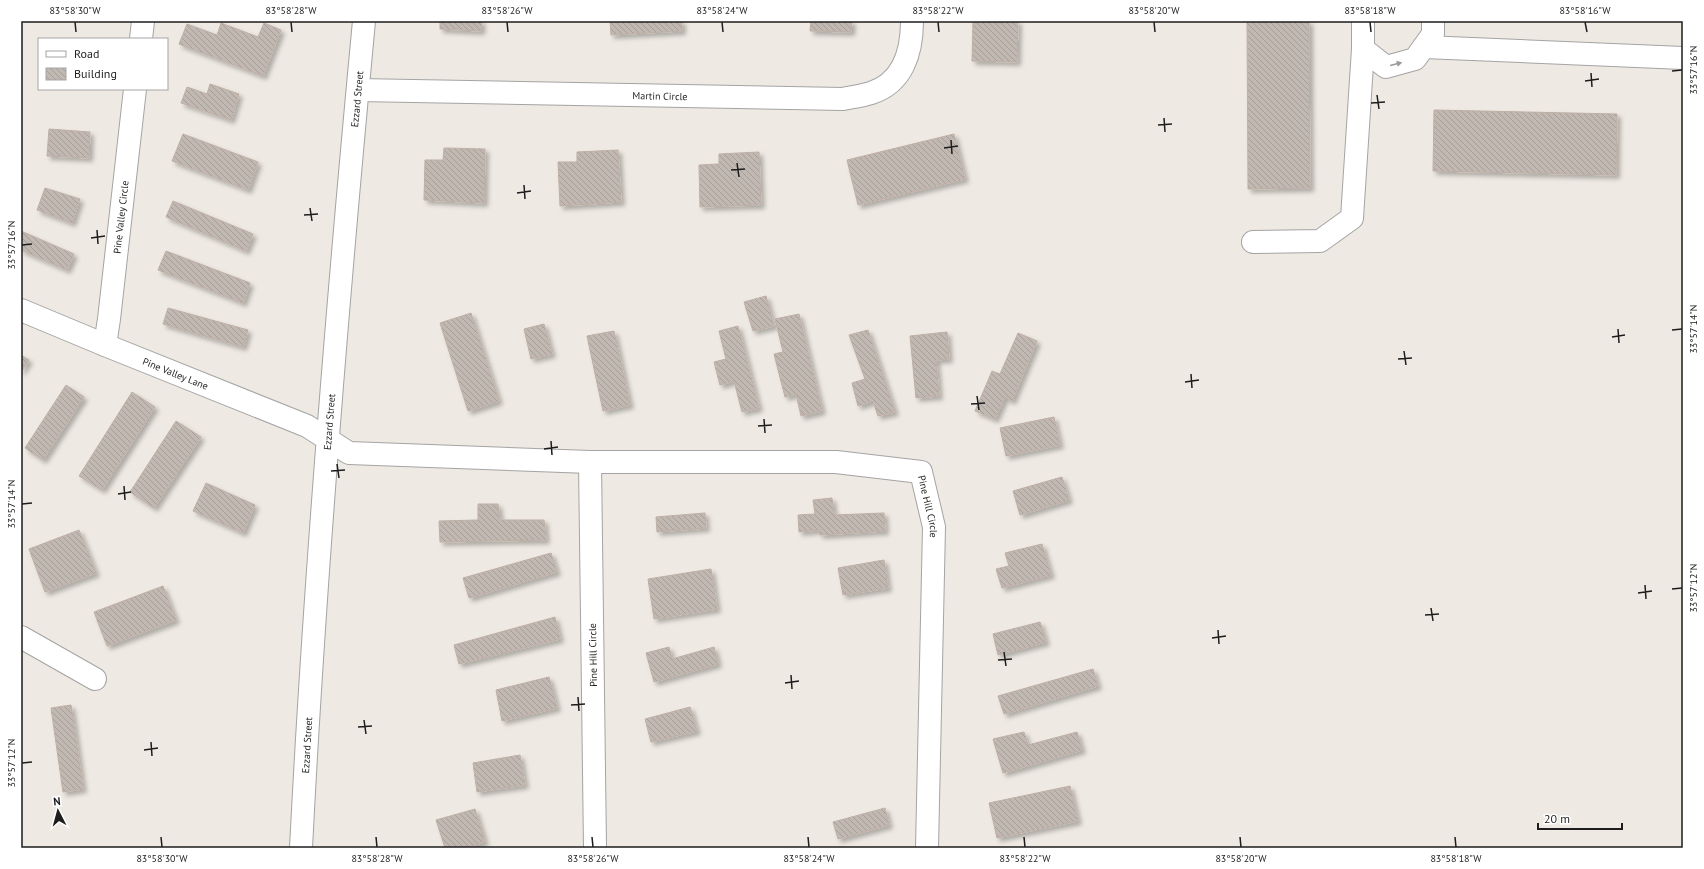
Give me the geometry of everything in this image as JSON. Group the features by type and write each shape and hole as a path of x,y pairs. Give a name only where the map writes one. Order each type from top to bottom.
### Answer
{"street":[{"path":"141,38 143,21"},
{"name":"Ezzard Street","path":"301,848 307,728 328,440 364,21"},
{"name":"Martin Circle","path":"358,90 843,99 872,93 896,79 908,56 912,32 912,21"},
{"path":"1253,242 1320,241 1352,218 1363,49 1363,21"},
{"path":"1363,49 1386,67 1415,60 1433,34 1433,21"},
{"path":"1424,47 1683,58"},
{"name":"Pine Valley Circle","path":"105,345 136,90"},
{"name":"Pine Valley Lane","path":"21,310 307,426 328,440"},
{"name":"Pine Hill Circle","path":"328,440 349,452 590,462 836,462 921,472 934,527 927,848"},
{"name":"Pine Hill Circle","path":"590,462 595,848"},
{"path":"21,637 96,679"}],"building":[{"path":"440,21 482,21 481,31 440,29"},
{"path":"610,21 682,21 682,31 611,35"},
{"path":"811,21 852,21 851,32 810,31"},
{"path":"973,21 1018,21 1017,62 972,61"},
{"path":"1247,21 1309,21 1310,188 1248,189"},
{"path":"221,23 258,37 264,23 281,30 263,76 179,44 187,24 217,35"},
{"path":"210,84 239,94 231,120 181,103 187,87 207,94"},
{"path":"1434,110 1617,114 1616,175 1433,171"},
{"path":"49,129 90,132 89,158 47,156"},
{"path":"183,134 258,162 248,190 172,161"},
{"path":"954,134 965,179 858,205 847,160"},
{"path":"444,148 485,149 484,203 424,200 425,160 443,160"},
{"path":"618,150 621,202 560,206 558,162 577,162 577,152"},
{"path":"759,152 761,205 700,207 699,165 719,164 719,154"},
{"path":"45,188 80,199 72,223 37,210"},
{"path":"173,201 253,234 246,251 166,217"},
{"path":"21,231 74,254 67,270 21,250"},
{"path":"166,251 250,283 243,303 158,270"},
{"path":"766,296 774,326 753,331 744,302"},
{"path":"168,308 248,330 243,347 163,324"},
{"path":"471,313 499,401 468,411 440,323"},
{"path":"799,314 822,411 801,416 796,394 785,397 774,354 783,352 775,319"},
{"path":"544,324 552,354 531,359 524,329"},
{"path":"738,326 759,408 742,412 734,381 720,385 714,362 726,359 719,331"},
{"path":"868,330 895,412 878,416 873,401 858,406 852,383 865,379 849,335"},
{"path":"614,331 630,405 603,411 587,336"},
{"path":"947,332 949,359 936,360 939,396 916,398 910,336"},
{"path":"1018,333 1037,341 1012,401 1005,397 995,419 975,411 992,371 1000,374"},
{"path":"21,355 29,360 21,372"},
{"path":"66,385 84,397 43,460 25,448"},
{"path":"132,392 155,407 102,490 79,476"},
{"path":"1054,417 1060,445 1006,456 1000,428"},
{"path":"176,421 201,437 154,508 130,492"},
{"path":"1062,477 1069,500 1020,515 1013,491"},
{"path":"206,483 255,505 243,533 193,511"},
{"path":"832,498 834,515 884,513 885,531 820,535 819,530 799,532 798,515 815,514 813,500"},
{"path":"478,504 498,504 500,520 544,520 546,540 440,542 439,521 478,520"},
{"path":"705,513 706,528 657,532 656,517"},
{"path":"79,530 96,573 45,592 29,549"},
{"path":"1042,544 1051,575 1002,588 996,569 1009,566 1005,553"},
{"path":"551,553 557,572 469,598 463,578"},
{"path":"884,560 888,588 843,595 838,568"},
{"path":"711,569 717,609 654,619 648,579"},
{"path":"163,586 176,620 107,646 94,612"},
{"path":"555,617 560,639 459,664 454,645"},
{"path":"1040,622 1046,642 998,655 993,634"},
{"path":"669,647 672,659 714,647 718,664 654,682 646,653"},
{"path":"1093,669 1098,686 1004,714 998,696"},
{"path":"549,677 557,708 502,721 496,690"},
{"path":"71,705 83,789 63,792 51,708"},
{"path":"690,707 697,731 651,742 645,719"},
{"path":"1024,732 1028,745 1077,732 1082,750 1003,773 993,739"},
{"path":"520,755 525,785 477,792 473,763"},
{"path":"1070,786 1078,821 997,838 989,803"},
{"path":"885,808 889,825 838,839 833,822"},
{"path":"475,809 485,842 465,848 445,848 436,820"}]}
